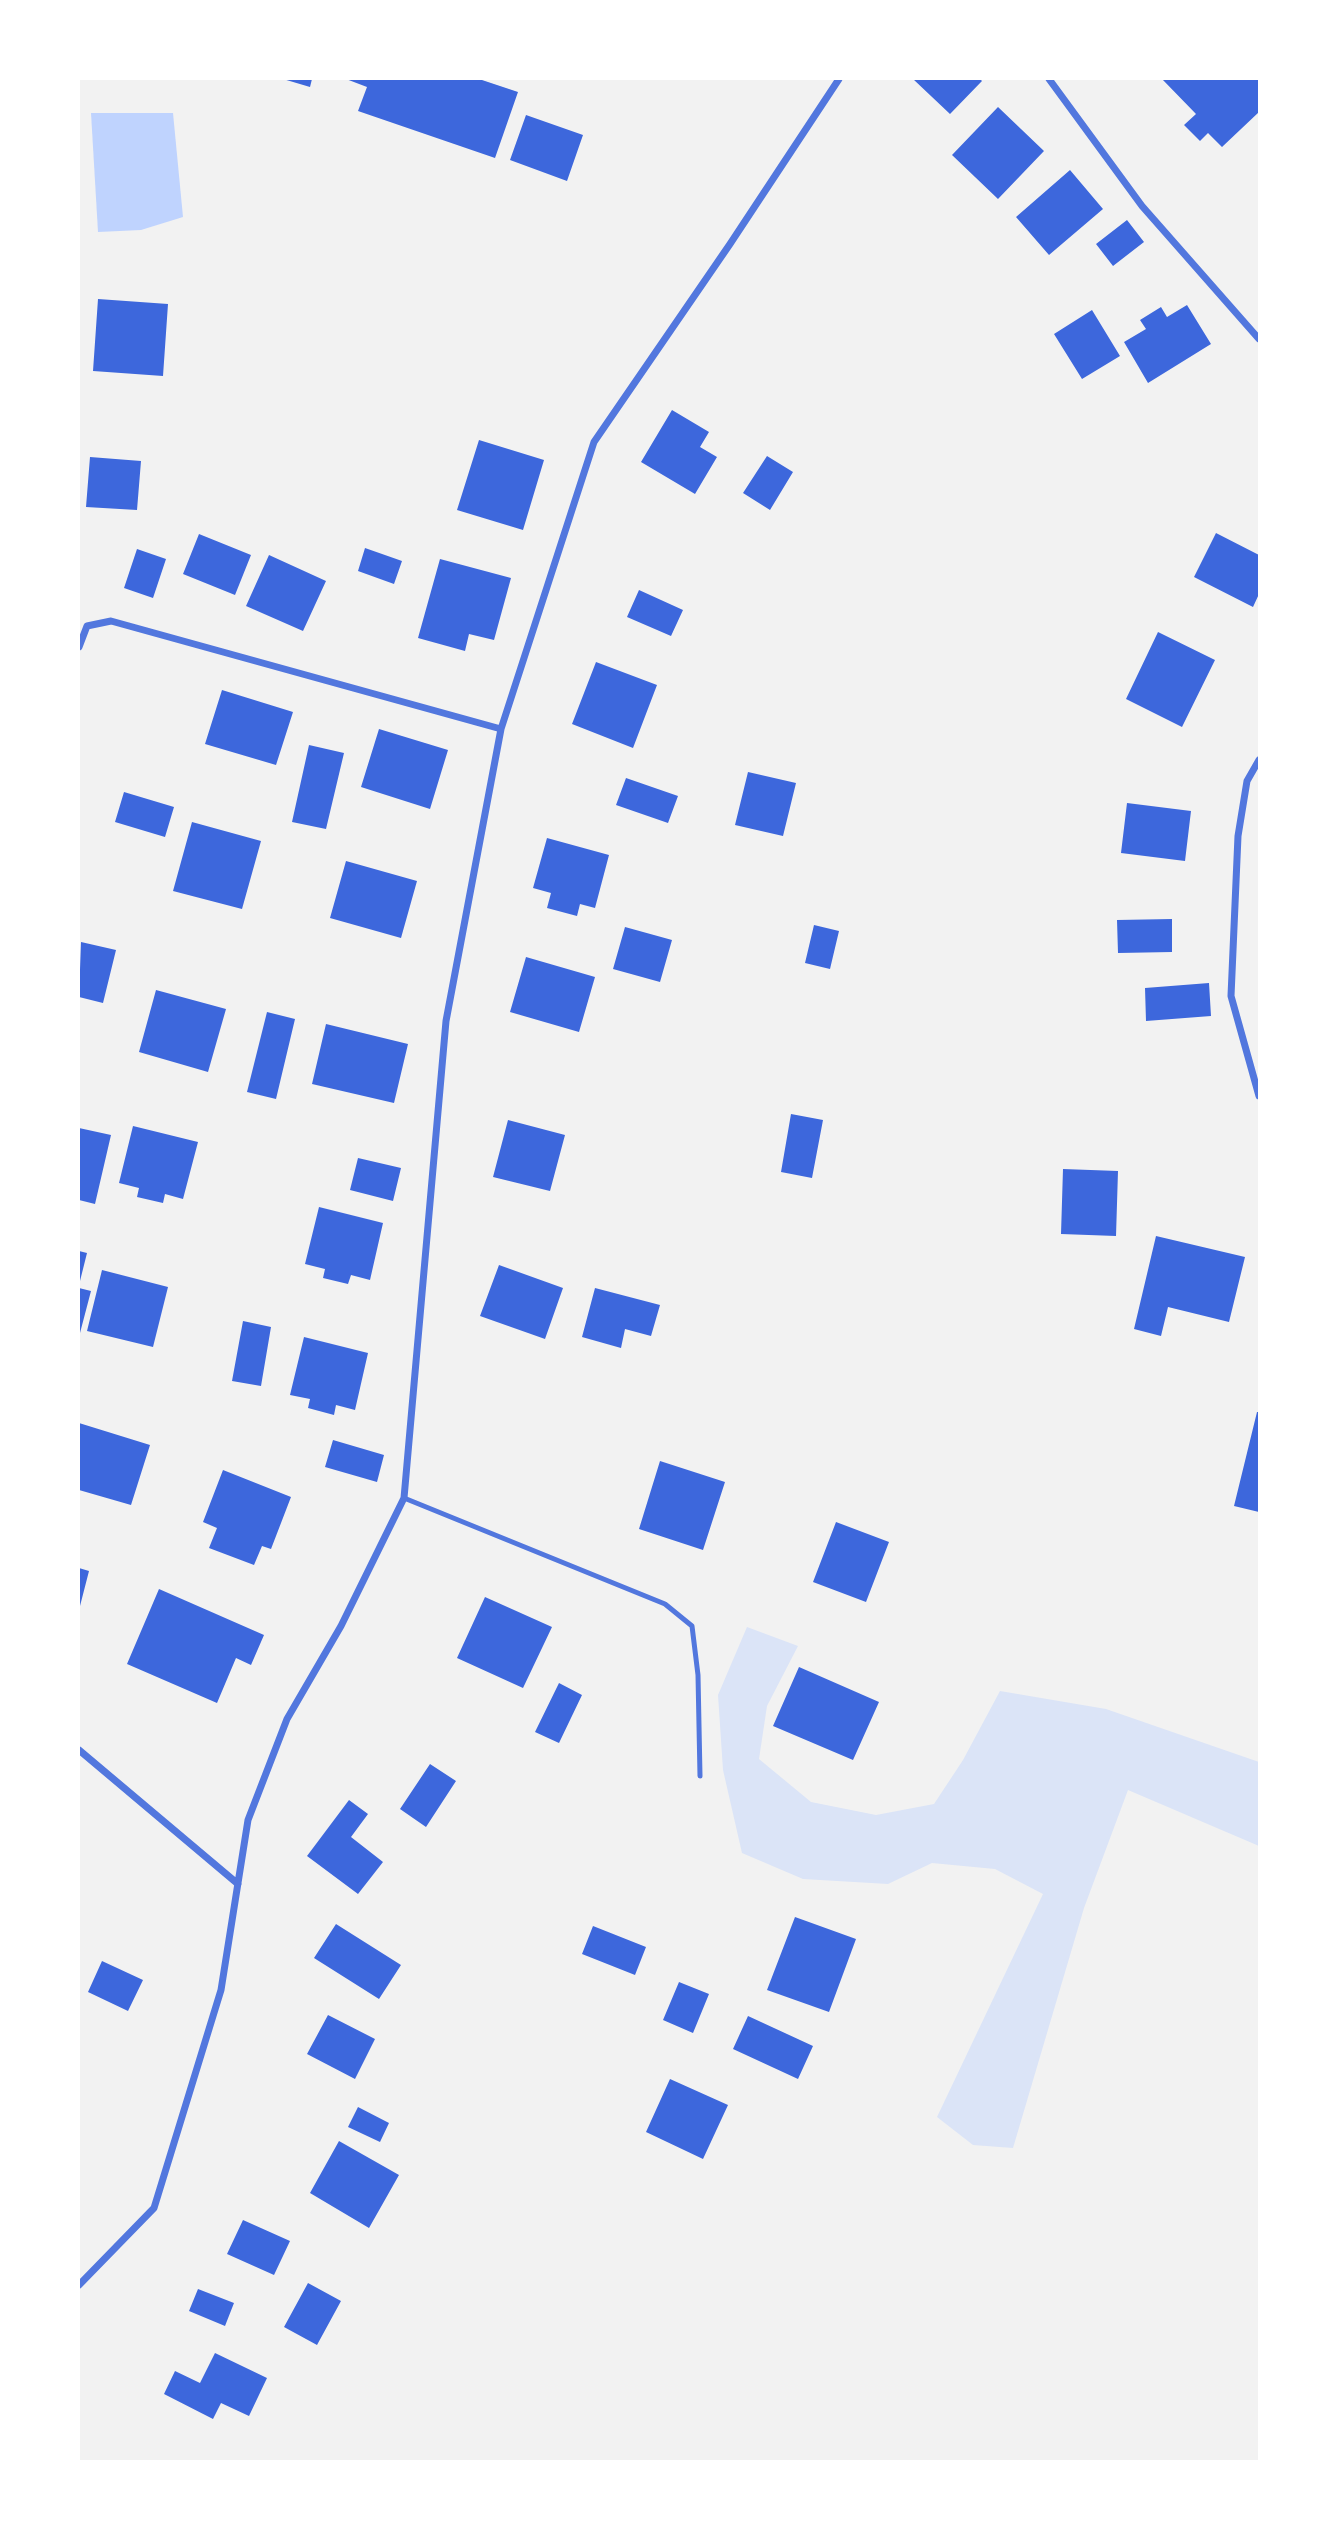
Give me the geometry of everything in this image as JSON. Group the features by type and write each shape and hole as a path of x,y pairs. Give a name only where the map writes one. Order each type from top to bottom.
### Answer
{"street":[{"path":"79,2285 155,2208 221,1990 248,1820 287,1719 341,1626 404,1498 446,1020 501,729 594,442 839,79"},
{"path":"1049,79 1142,206 1259,339"},
{"path":"79,647 87,626 111,621 501,729"},
{"path":"1259,760 1247,781 1238,836 1231,996 1259,1096"},
{"path":"79,1750 238,1884"}],"lane":[{"path":"404,1498 665,1604 692,1626 698,1675 700,1776"}],"shaded area":[{"path":"747,1627 798,1646 767,1706 759,1759 811,1802 876,1815 934,1804 963,1760 1000,1691 1106,1709 1259,1762 1259,1846 1128,1790 1084,1908 1013,2148 973,2145 937,2117 1043,1894 995,1869 932,1863 888,1884 803,1879 742,1853 723,1770 718,1695"}],"water":[{"path":"91,113 173,113 183,217 141,230 98,232"}],"building":[{"path":"283,79 312,79 310,87"},
{"path":"346,79 479,79 518,92 495,158 358,111 367,87"},
{"path":"913,79 980,79 982,81 950,114"},
{"path":"1162,79 1259,79 1259,112 1222,147 1208,133 1200,141 1184,125 1196,114"},
{"path":"998,107 1044,151 998,199 952,155"},
{"path":"526,115 583,135 567,181 510,160"},
{"path":"1070,170 1103,209 1049,255 1016,217"},
{"path":"1127,220 1144,242 1113,266 1096,244"},
{"path":"98,299 168,304 163,376 93,371"},
{"path":"1187,305 1211,344 1148,383 1124,342 1146,329 1140,320 1161,307 1167,317"},
{"path":"1092,310 1120,356 1082,379 1054,334"},
{"path":"672,410 709,432 700,447 717,457 695,494 641,462"},
{"path":"479,440 544,460 523,530 457,510"},
{"path":"767,456 793,472 770,510 743,493"},
{"path":"90,457 141,461 137,510 86,507"},
{"path":"1216,533 1259,555 1259,594 1253,607 1194,577"},
{"path":"199,534 251,555 235,595 183,574"},
{"path":"365,548 402,561 394,584 358,571"},
{"path":"137,549 166,559 153,598 124,588"},
{"path":"269,555 326,581 303,631 246,606"},
{"path":"440,559 511,578 494,640 469,634 465,651 418,638"},
{"path":"639,590 683,610 671,636 627,617"},
{"path":"1158,632 1215,660 1182,727 1126,699"},
{"path":"596,662 657,685 633,748 572,724"},
{"path":"222,690 293,712 276,765 205,744"},
{"path":"379,729 448,750 430,809 361,787"},
{"path":"309,745 344,753 326,829 292,822"},
{"path":"748,772 796,783 783,836 735,825"},
{"path":"626,778 678,796 668,823 616,805"},
{"path":"124,792 174,807 165,837 115,822"},
{"path":"1127,803 1191,811 1185,861 1121,853"},
{"path":"192,822 261,841 242,909 173,891"},
{"path":"547,838 609,855 595,908 580,904 577,916 547,908 551,893 533,888"},
{"path":"346,861 417,881 401,938 330,918"},
{"path":"1172,919 1172,952 1118,953 1117,920"},
{"path":"814,925 839,931 830,969 805,963"},
{"path":"625,927 672,940 660,982 613,969"},
{"path":"81,942 116,950 103,1003 79,997"},
{"path":"526,957 595,977 579,1032 510,1012"},
{"path":"1209,983 1211,1016 1146,1021 1145,988"},
{"path":"156,990 226,1009 208,1072 139,1052"},
{"path":"267,1012 295,1019 276,1099 247,1092"},
{"path":"326,1024 408,1044 394,1103 312,1084"},
{"path":"791,1114 823,1120 812,1178 781,1172"},
{"path":"508,1120 565,1135 550,1191 493,1177"},
{"path":"133,1126 198,1142 183,1199 165,1194 163,1203 137,1197 139,1188 119,1183"},
{"path":"79,1128 111,1135 95,1204 79,1200"},
{"path":"358,1158 401,1168 393,1201 350,1190"},
{"path":"1063,1169 1118,1171 1116,1236 1061,1234"},
{"path":"319,1207 383,1223 370,1280 351,1275 348,1284 323,1278 325,1269 305,1264"},
{"path":"1156,1236 1245,1257 1229,1322 1168,1307 1161,1336 1134,1329"},
{"path":"79,1251 87,1253 80,1281 79,1281"},
{"path":"499,1265 563,1288 545,1339 480,1316"},
{"path":"102,1270 168,1287 153,1347 87,1331"},
{"path":"79,1288 91,1291 80,1333 79,1332"},
{"path":"595,1288 660,1305 651,1336 625,1329 621,1348 582,1337"},
{"path":"243,1321 271,1327 261,1386 232,1381"},
{"path":"304,1337 368,1353 355,1410 336,1405 334,1415 308,1408 310,1399 290,1395"},
{"path":"1259,1412 1259,1512 1234,1506"},
{"path":"79,1423 150,1445 131,1505 79,1490"},
{"path":"333,1440 384,1455 377,1482 325,1467"},
{"path":"660,1461 725,1482 703,1550 639,1529"},
{"path":"223,1470 291,1497 271,1549 262,1546 254,1565 209,1548 217,1528 203,1522"},
{"path":"836,1522 889,1542 866,1602 813,1582"},
{"path":"79,1568 89,1571 80,1606 79,1606"},
{"path":"159,1589 264,1635 251,1665 236,1658 217,1703 127,1664"},
{"path":"485,1597 552,1627 523,1688 457,1658"},
{"path":"799,1667 879,1702 853,1760 773,1726"},
{"path":"559,1683 582,1695 559,1743 535,1732"},
{"path":"430,1764 456,1781 426,1827 400,1809"},
{"path":"349,1800 368,1814 351,1837 383,1862 358,1894 307,1856"},
{"path":"795,1917 856,1939 829,2012 767,1990"},
{"path":"336,1924 401,1965 379,1999 314,1958"},
{"path":"593,1926 646,1947 635,1975 582,1954"},
{"path":"102,1961 143,1980 128,2011 88,1992"},
{"path":"679,1982 709,1994 693,2033 663,2020"},
{"path":"328,2015 375,2039 355,2079 307,2054"},
{"path":"748,2016 813,2046 798,2079 733,2049"},
{"path":"670,2079 728,2105 703,2159 646,2132"},
{"path":"358,2107 389,2123 380,2142 348,2127"},
{"path":"339,2141 399,2175 369,2228 310,2193"},
{"path":"243,2220 290,2241 274,2275 227,2254"},
{"path":"308,2283 341,2301 317,2345 284,2327"},
{"path":"198,2289 234,2303 225,2326 189,2311"},
{"path":"215,2353 267,2378 249,2416 221,2403 213,2419 164,2394 175,2371 200,2383"}]}
